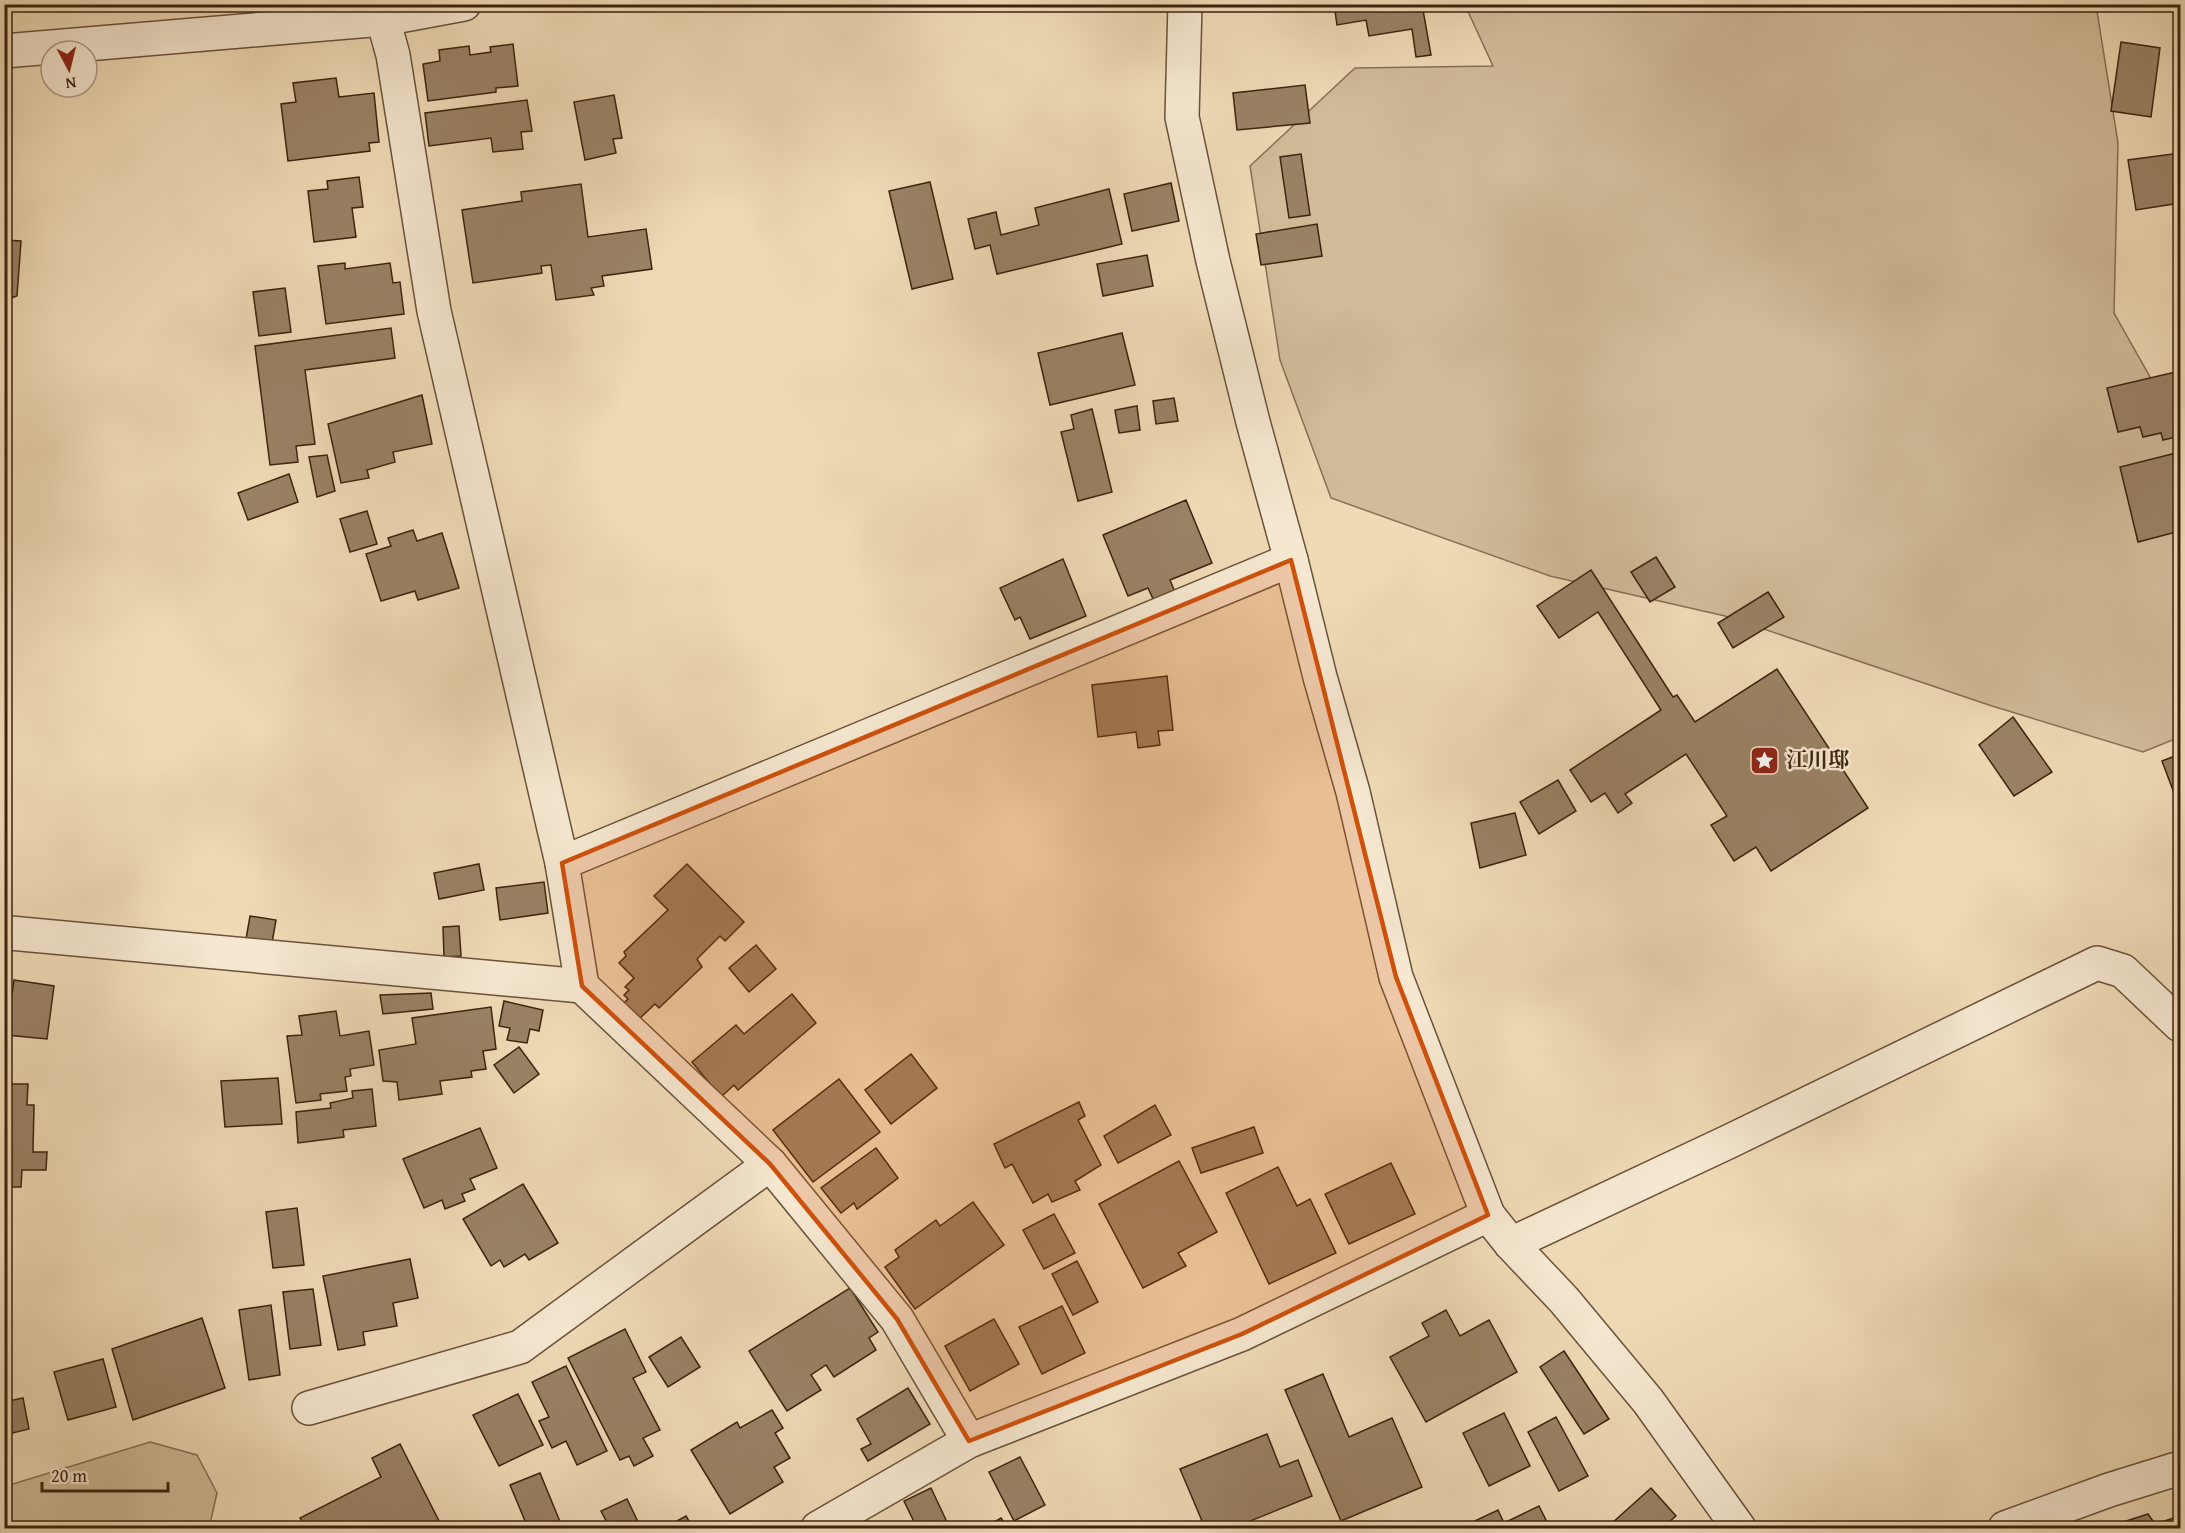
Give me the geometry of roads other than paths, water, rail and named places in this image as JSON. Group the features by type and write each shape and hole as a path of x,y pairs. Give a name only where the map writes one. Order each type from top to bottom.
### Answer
{"street":[{"path":"4,51 464,4"},
{"path":"1185,4 1182,117 1213,261 1253,422 1353,792 1396,977 1488,1215 1511,1244 1564,1300 1648,1401 1739,1528"},
{"path":"378,12 393,55 434,311 562,863 582,986 770,1164 897,1319 969,1441"},
{"path":"562,863 1291,560"},
{"path":"4,936 10,933 582,986"},
{"path":"1511,1244 1728,1142 2097,963 2123,971 2181,1025"},
{"path":"309,1408 520,1347 770,1164"},
{"path":"818,1528 969,1441 1242,1334 1488,1215"},
{"path":"2005,1528 2109,1490 2181,1468"}],"place":[{"name":"江川邸","path":"1765,760"}]}
